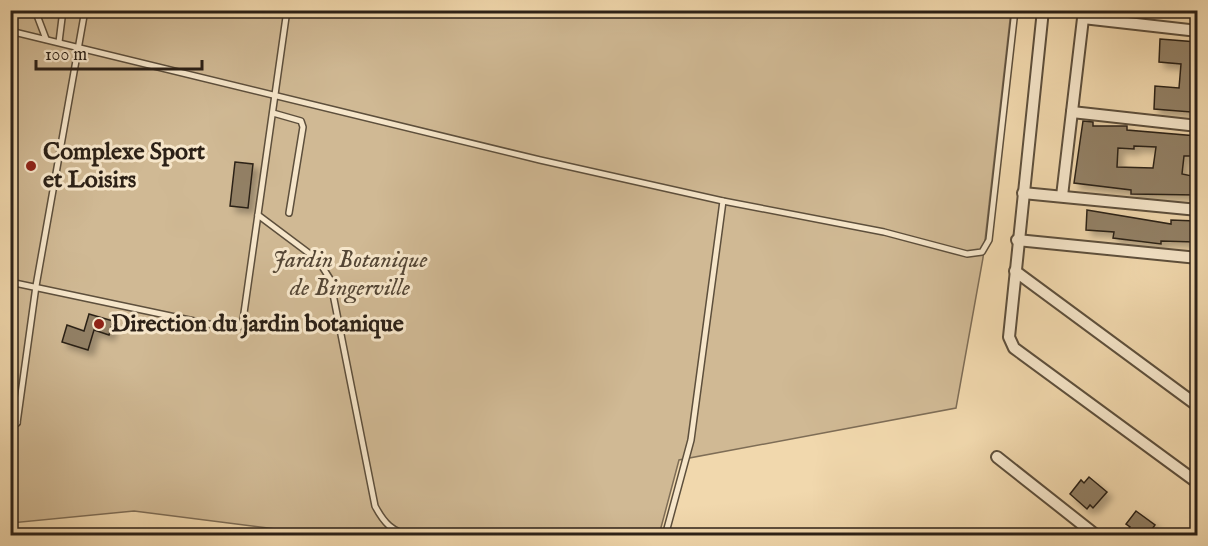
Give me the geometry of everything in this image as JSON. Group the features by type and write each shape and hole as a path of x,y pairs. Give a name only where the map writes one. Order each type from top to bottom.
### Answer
{"street":[{"path":"1043,10 1008,337 1014,348 1197,483"},
{"path":"1062,196 1084,14 1197,31"},
{"path":"1072,112 1197,126"},
{"path":"1023,193 1197,210"},
{"path":"1017,240 1197,258"},
{"path":"1016,271 1197,406"},
{"path":"997,457 1097,536"}],"lane":[{"path":"35,10 46,39"},
{"path":"58,42 63,10"},
{"path":"10,416 17,423 36,286 85,10"},
{"path":"10,282 232,329 239,327 243,320 287,10"},
{"path":"10,31 540,160 723,201 885,232 967,254 982,252 989,240 1015,10"},
{"path":"273,113 296,117 301,120 303,127 289,213"},
{"path":"665,536 691,440 723,201"},
{"path":"258,215 318,260 330,279 375,506 385,525 401,534 412,536"}],"green space":[{"name":"Jardin Botanique de Bingerville","path":"11,11 1011,11 983,258 956,408 679,460 659,535 332,536 134,511 11,523"}],"building":[{"path":"1160,39 1197,42 1197,88 1194,88 1191,112 1154,109 1155,86 1179,88 1181,64 1159,62"},
{"path":"1083,121 1093,122 1093,126 1127,126 1127,130 1197,136 1197,156 1184,156 1182,174 1197,177 1197,195 1131,194 1131,190 1074,183","holes":["1156,147 1153,168 1117,167 1118,148"]},
{"path":"235,162 253,164 248,208 230,206"},
{"path":"1087,210 1171,224 1171,220 1196,221 1195,242 1161,241 1161,244 1113,238 1114,232 1086,230"},
{"path":"89,314 113,321 109,335 94,330 88,350 62,342 67,325 84,331"},
{"path":"1089,477 1107,492 1093,508 1090,505 1087,509 1070,494 1081,480 1084,483"},
{"path":"1136,511 1155,525 1147,536 1124,536 1130,527 1126,524"}],"place":[{"name":"Complexe Sport et Loisirs","path":"31,166"},
{"name":"Direction du jardin botanique","path":"99,324"}]}
